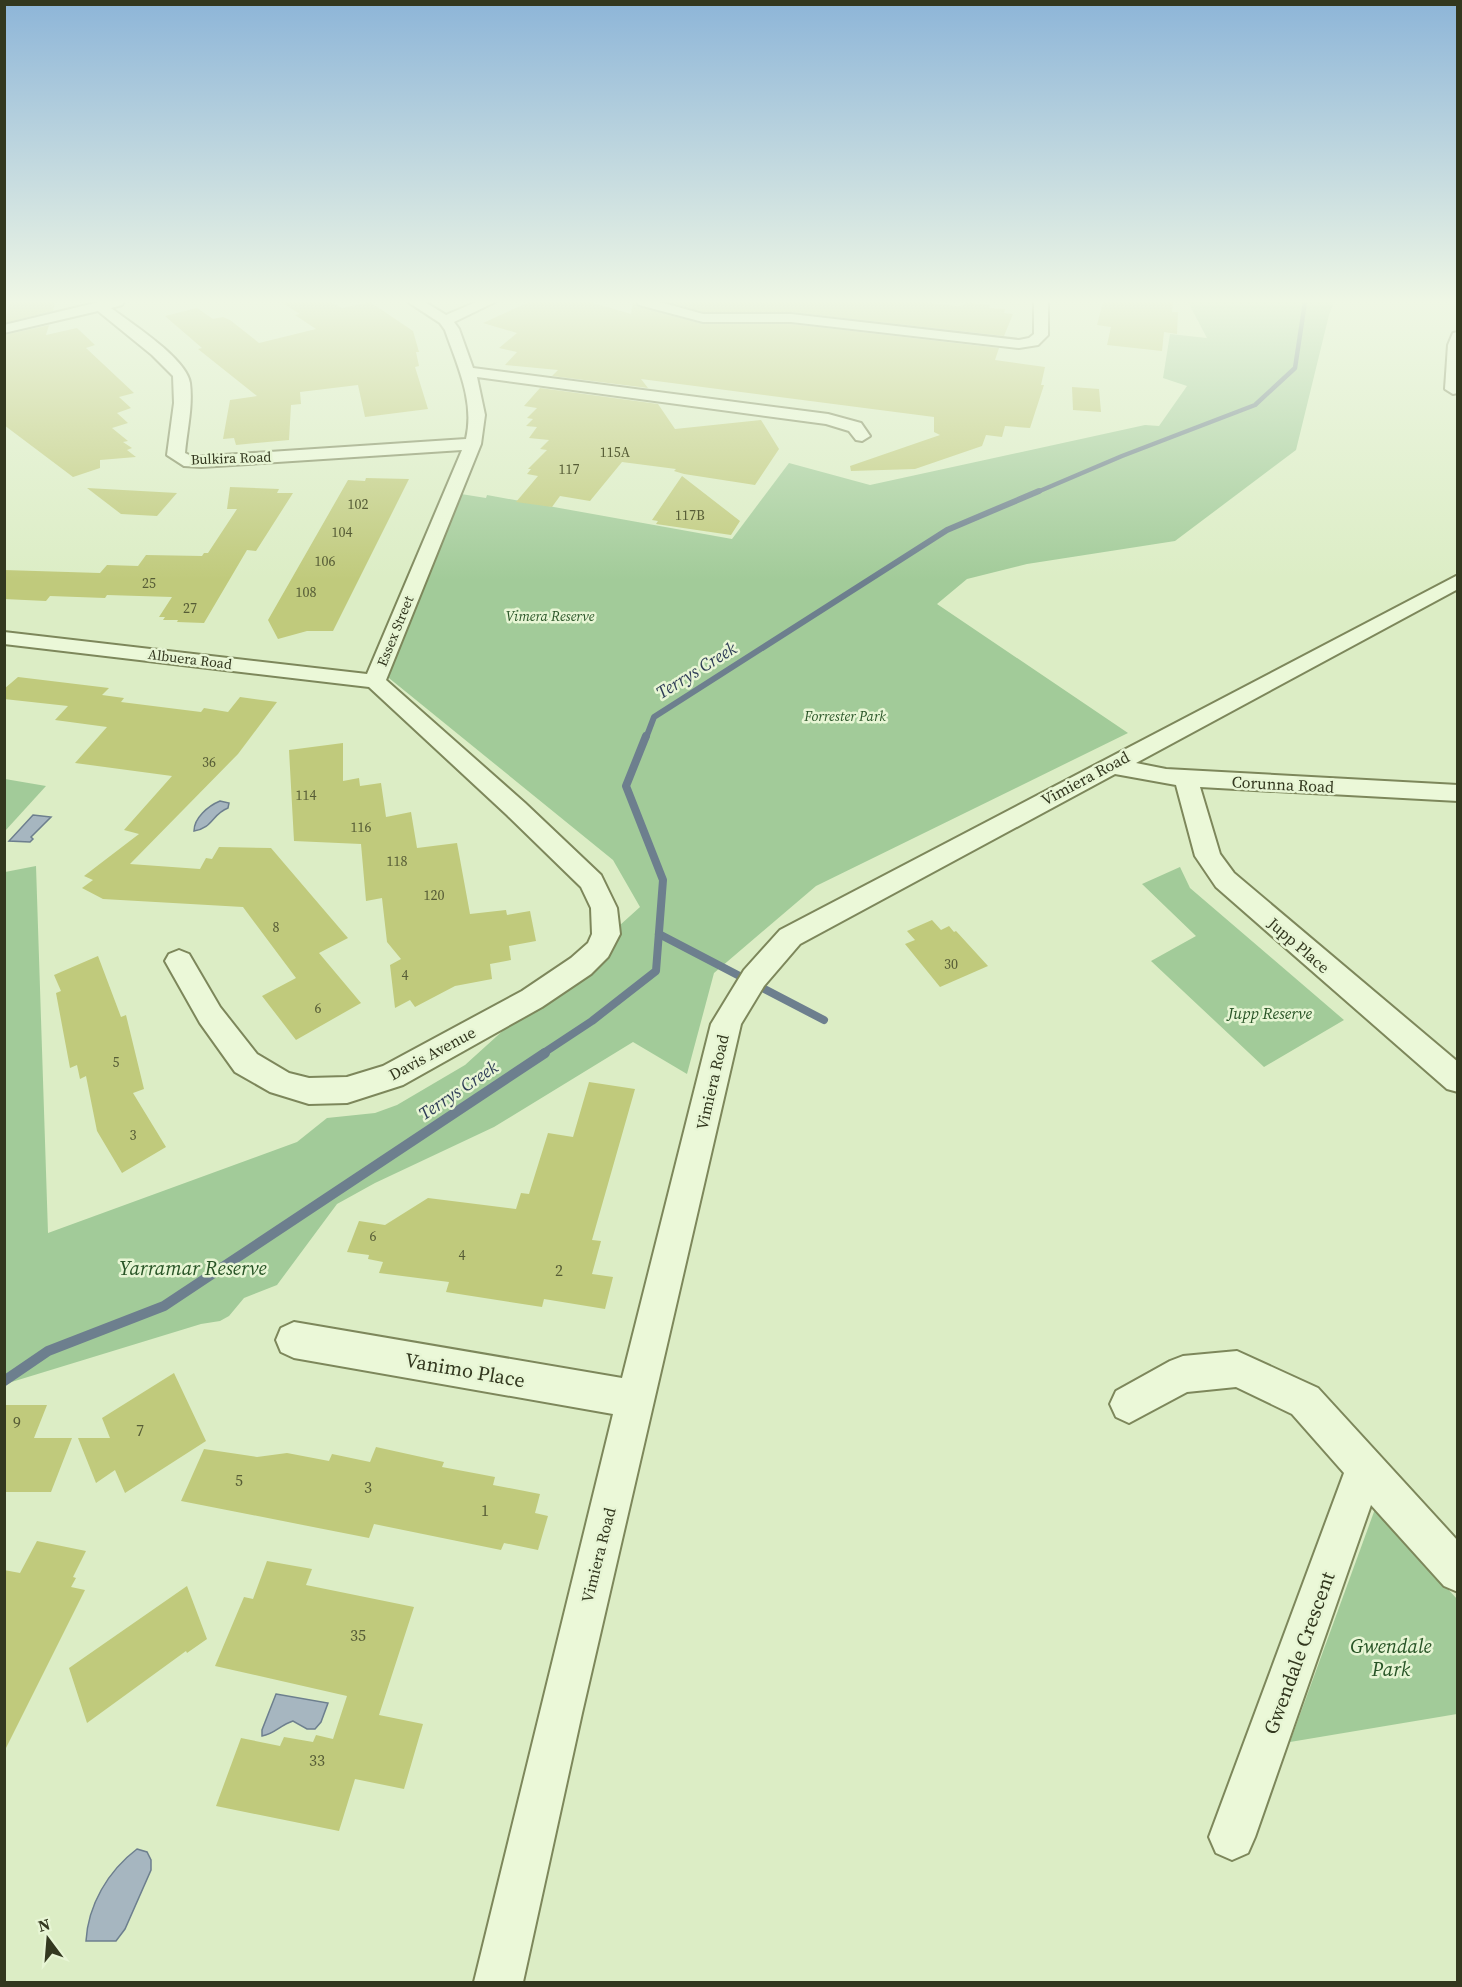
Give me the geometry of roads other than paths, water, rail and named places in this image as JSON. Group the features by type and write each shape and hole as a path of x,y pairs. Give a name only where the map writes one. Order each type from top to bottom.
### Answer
{"street":[{"name":"Bulkira Road","path":"181,395 176,455 181,459 201,462 473,444"},
{"name":"Essex Street","path":"472,395 478,425 473,444 375,681 516,809 592,882 604,908 606,934"},
{"path":"650,395 828,419 855,427 862,436"},
{"name":"Vimiera Road","path":"498,1983 560,1713 726,1024 762,967 790,937 1458,581"},
{"name":"Albuera Road","path":"4,638 375,681"},
{"name":"Corunna Road","path":"1110,765 1186,779 1453,796"},
{"name":"Jupp Place","path":"1186,779 1208,856 1225,880 1458,1080"},
{"name":"Davis Avenue","path":"179,961 210,1015 246,1063 282,1083 309,1091 347,1089 392,1076 532,999 581,966 598,950 606,934"},
{"name":"Vanimo Place","path":"294,1340 636,1400"},
{"path":"1129,1404 1183,1374 1237,1369 1305,1401 1458,1572"},
{"name":"Gwendale Crescent","path":"1232,1837 1365,1468"}],"waterway":[{"name":"Terrys Creek","path":"1035,493 1122,456 1255,405 1266,395"},
{"name":"Terrys Creek","path":"646,738 654,717 947,530 1039,491"},
{"name":"Terrys Creek","path":"542,1054 592,1021 656,971 663,880 626,786 646,736"},
{"path":"659,934 824,1020"},
{"name":"Terrys Creek","path":"4,1381 48,1351 164,1306 545,1053"}],"park label":[{"name":"Vimera Reserve","path":"550,616"},
{"name":"Forrester Park","path":"845,716"},
{"name":"Jupp Reserve","path":"1270,1013"},
{"name":"Yarramar Reserve","path":"193,1268"},
{"name":"Gwendale Park","path":"1391,1658"}]}
